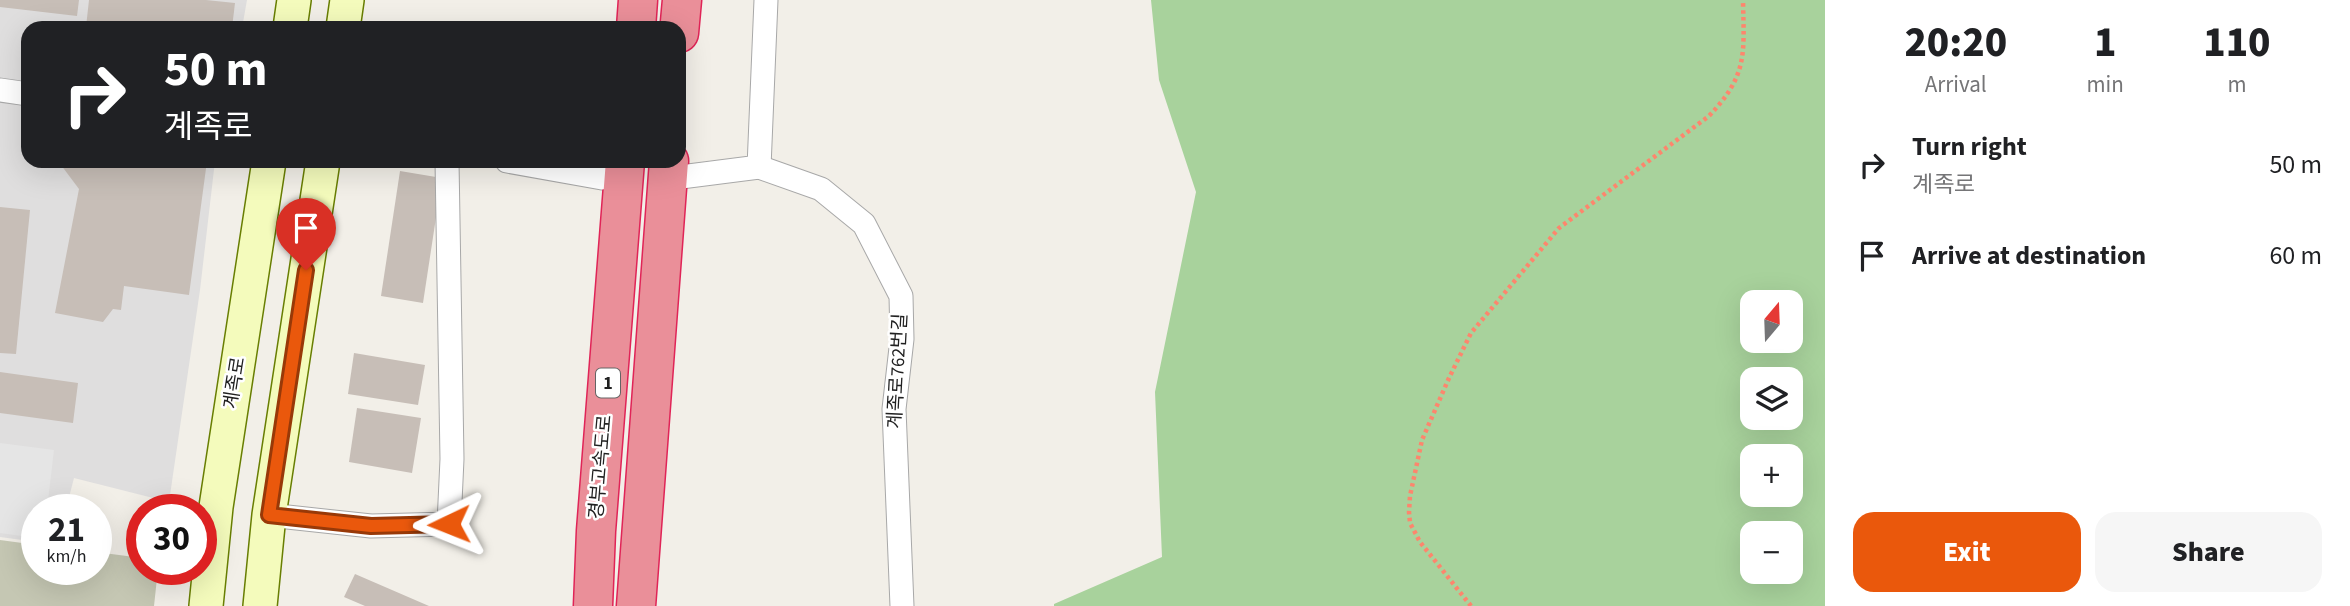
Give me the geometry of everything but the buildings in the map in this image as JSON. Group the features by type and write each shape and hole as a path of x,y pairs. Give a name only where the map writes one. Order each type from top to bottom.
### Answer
{"highway":[{"path":"636,21 638,0"},
{"path":"680,21 682,0"},
{"name":"경부고속도로","path":"593,606 614,169"},
{"path":"636,606 671,170"}],"main road":[{"path":"291,21 295,0"},
{"path":"344,21 347,0"},
{"name":"계족로","path":"205,606 216,507 268,168"},
{"path":"260,606 269,515 322,168"}],"street":[{"path":"759,167 766,0"},
{"path":"0,90 21,93"},
{"name":"계족로762번길","path":"671,170 759,167 821,189 864,224 901,296 902,339 894,409 902,606"},
{"path":"269,515 371,526 449,524 452,459 447,168"}],"path":[{"path":"1471,606 1420,542 1410,523 1410,496 1422,440 1449,378 1471,333 1559,228 1709,117 1724,100 1742,66 1742,0"}],"shaded area":[{"path":"0,0 247,0 243,21 21,21 21,168 214,168 200,290 170,494 137,494 74,478 70,494 21,494 21,540 0,537"},
{"path":"0,443 54,450 49,494 21,494 21,536 0,533"},
{"path":"0,540 21,543 21,585 112,585 112,554 126,556 126,585 156,585 154,606 0,606"}],"green space":[{"path":"1151,0 1825,0 1825,606 1054,606 1162,557 1155,392 1196,192 1159,80"}],"route":[{"path":"306,270 269,515 371,526 449,524"}]}
